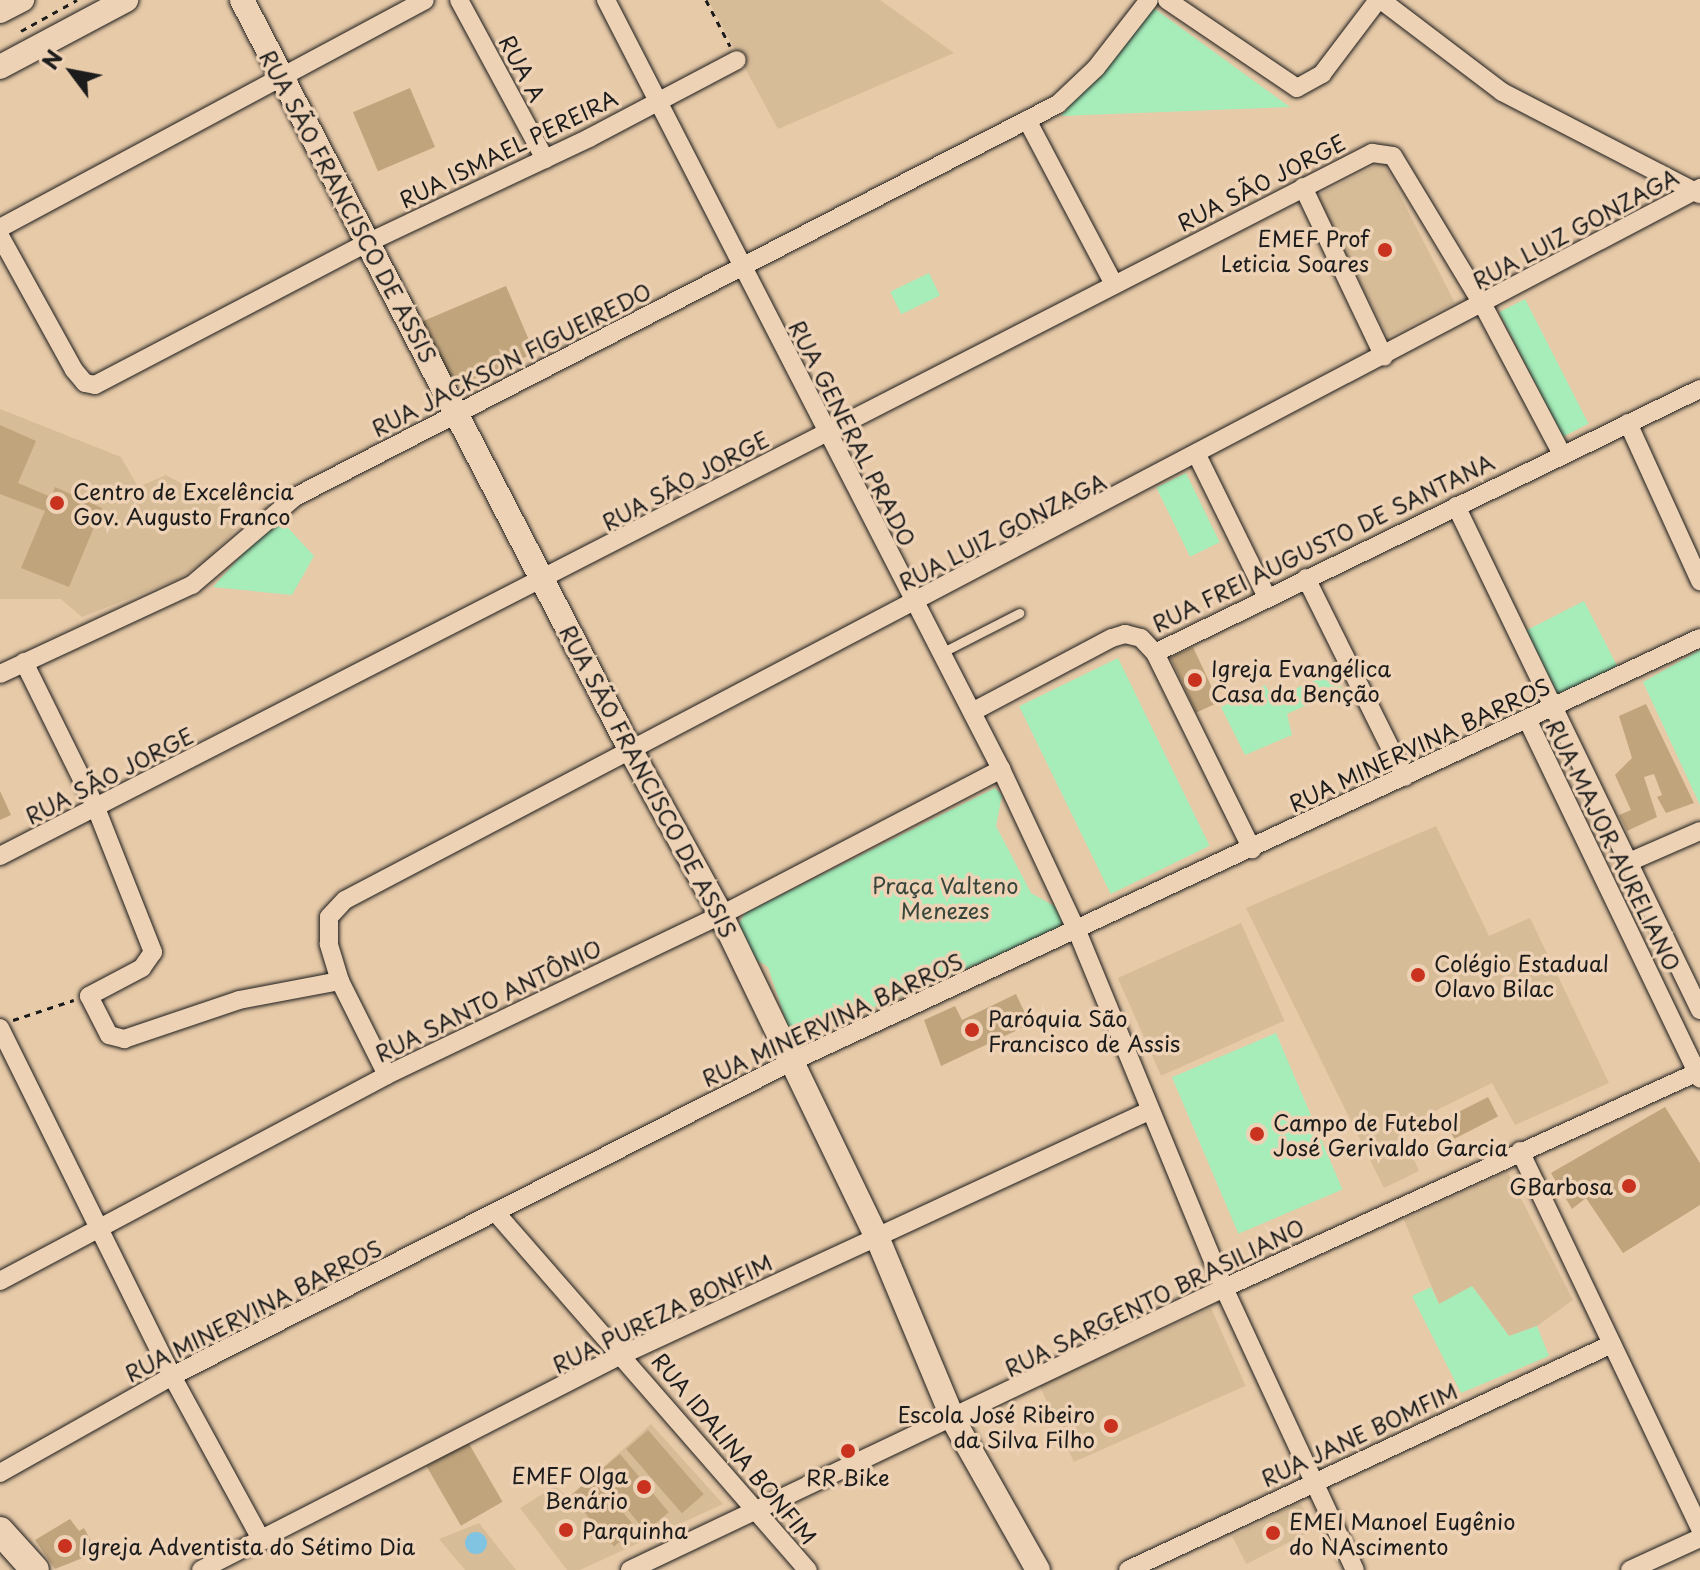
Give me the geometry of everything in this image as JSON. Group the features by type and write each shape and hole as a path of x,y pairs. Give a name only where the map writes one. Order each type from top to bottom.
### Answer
{"main road":[{"path":"0,1531 35,1570"}],"street":[{"path":"0,11 22,0"},
{"path":"0,67 126,0"},
{"name":"RUA SÃO FRANCISCO DE ASSIS","path":"242,0 631,751 721,915 877,1237 954,1421 1038,1570"},
{"path":"0,228 425,0"},
{"name":"RUA A","path":"459,0 545,159"},
{"name":"RUA GENERAL PRADO","path":"606,0 740,267 1001,769 1077,931 1224,1288 1355,1570"},
{"name":"RUA JACKSON FIGUEIREDO","path":"0,674 192,585 295,497 1058,104 1096,68 1149,0"},
{"path":"1167,0 1297,88 1322,74 1379,0 1502,92 1699,191"},
{"name":"RUA ISMAEL PEREIRA","path":"0,236 85,383 108,380 367,243 545,159 737,60"},
{"path":"1027,120 1114,284"},
{"name":"RUA SÃO JORGE","path":"0,856 543,581 1372,153 1393,156 1483,305"},
{"path":"1303,187 1384,357"},
{"name":"RUA LUIZ GONZAGA","path":"340,981 329,917 345,900 1198,457 1699,191"},
{"path":"1483,305 1562,454"},
{"name":"RUA FREI AUGUSTO DE SANTANA","path":"972,712 1120,634 1141,638 1155,653 1700,389"},
{"path":"1628,423 1700,581"},
{"path":"1198,457 1267,597"},
{"name":"RUA MAJOR AURELIANO","path":"1456,506 1700,1010"},
{"path":"1306,578 1405,777"},
{"name":"RUA MINERVINA BARROS","path":"0,1473 172,1376 497,1214 791,1062 1700,638"},
{"path":"1155,653 1252,849"},
{"path":"24,662 96,808 153,952 142,968 89,996 103,1027 117,1039 239,1000 340,981 387,1075"},
{"name":"RUA MAJOR AURELIANO","path":"1527,719 1699,1075"},
{"name":"RUA SANTO ANTÔNIO","path":"0,1281 387,1075 721,915 1001,769"},
{"path":"1629,862 1700,831"},
{"path":"1,1033 172,1376 262,1541"},
{"name":"RUA SARGENTO BRASILIANO","path":"630,1570 954,1421 1224,1288 1520,1151 1699,1075"},
{"name":"RUA PUREZA BONFIM","path":"201,1570 624,1354 1149,1111"},
{"path":"1520,1151 1700,1528"},
{"name":"RUA IDALINA BONFIM","path":"497,1214 624,1354 808,1570"},
{"name":"RUA JANE BOMFIM","path":"1128,1570 1612,1344"},
{"path":"1630,1570 1700,1538"}],"lane":[{"path":"941,653 1019,613"}],"path":[{"path":"13,35 77,0"},
{"path":"706,0 737,60"},
{"path":"1,1033 15,1019 89,996"}],"shaded area":[{"path":"708,0 880,0 954,53 778,129"},
{"name":"EMEF Prof Leticia Soares","path":"1383,162 1455,303 1388,337 1316,196"},
{"path":"0,409 121,457 138,487 166,475 241,516 237,528 210,557 179,579 82,617 61,599 0,599"},
{"name":"Colégio Estadual Olavo Bilac","path":"1436,826 1489,936 1530,918 1609,1083 1515,1125 1492,1083 1400,1128 1419,1171 1384,1188 1246,908"},
{"path":"1241,923 1285,1021 1161,1076 1118,978"},
{"path":"1507,1171 1573,1300 1537,1326 1509,1336 1473,1287 1439,1304 1404,1220"},
{"name":"Escola José Ribeiro da Silva Filho","path":"1211,1308 1246,1386 1074,1462 1039,1384"},
{"name":"EMEF Olga Benário","path":"651,1424 723,1504 580,1570 567,1570 520,1508 555,1486 569,1498"},
{"name":"EMEI Manoel Eugênio do NAscimento","path":"1300,1502 1314,1530 1246,1564 1232,1537"},
{"path":"479,1523 516,1570 465,1570 439,1539"}],"green space":[{"path":"1151,6 1290,107 1061,116"},
{"path":"929,273 940,295 901,314 890,292"},
{"path":"1525,299 1589,424 1563,437 1499,312"},
{"path":"1186,473 1220,542 1190,557 1156,487"},
{"path":"277,516 314,556 292,595 213,587"},
{"path":"1584,601 1619,669 1560,699 1525,631"},
{"path":"1700,650 1700,805 1643,682"},
{"path":"1118,658 1210,846 1111,894 1019,706"},
{"path":"1333,673 1342,689 1287,714 1292,735 1245,755 1221,707 1265,685 1273,698"},
{"name":"Praça Valteno Menezes","path":"995,788 1002,795 996,826 1031,893 1056,907 1063,921 1059,930 798,1039 790,1033 768,967 751,956 738,926 745,913"},
{"name":"Campo de Futebol José Gerivaldo Garcia","path":"1276,1033 1342,1189 1238,1234 1172,1077"},
{"path":"1472,1286 1509,1336 1537,1326 1549,1356 1461,1393 1412,1296 1431,1287 1439,1304"}],"water":[{"path":"476,1532 484,1535 487,1543 484,1551 476,1554 468,1551 465,1543 468,1535"}],"building":[{"path":"410,88 435,147 378,171 353,112"},
{"path":"506,286 535,353 449,390 420,322"},
{"name":"Centro de Excelência Gov. Augusto Franco","path":"0,425 36,441 18,483 51,497 55,487 102,508 69,587 21,568 45,511 0,494"},
{"name":"Igreja Evangélica Casa da Benção","path":"1193,647 1219,702 1196,713 1170,658"},
{"path":"1646,704 1694,803 1666,813 1657,797 1662,795 1654,774 1644,777 1657,817 1627,831 1619,815 1631,810 1615,775 1632,758 1619,716"},
{"path":"0,791 11,815 0,820"},
{"name":"Paróquia São Francisco de Assis","path":"1016,994 1030,1024 941,1066 924,1020 955,1006 962,1020"},
{"path":"1488,1097 1498,1117 1454,1139 1444,1119"},
{"name":"GBarbosa","path":"1665,1107 1700,1163 1700,1205 1623,1253 1586,1198 1572,1209 1551,1173"},
{"path":"648,1430 704,1494 682,1513 626,1449"},
{"path":"468,1442 502,1502 461,1526 426,1466"},
{"path":"620,1454 669,1512 646,1532 597,1473"},
{"path":"592,1477 636,1528 614,1547 570,1496"},
{"name":"Igreja Adventista do Sétimo Dia","path":"70,1519 79,1531 84,1528 92,1543 90,1555 55,1569 35,1540"}],"place":[{"name":"EMEF Prof Leticia Soares","path":"1385,250"},
{"name":"Centro de Excelência Gov. Augusto Franco","path":"57,503"},
{"name":"Igreja Evangélica Casa da Benção","path":"1195,680"},
{"name":"Colégio Estadual Olavo Bilac","path":"1418,975"},
{"name":"Paróquia São Francisco de Assis","path":"972,1030"},
{"name":"Campo de Futebol José Gerivaldo Garcia","path":"1257,1134"},
{"name":"GBarbosa","path":"1629,1186"},
{"name":"Escola José Ribeiro da Silva Filho","path":"1111,1426"},
{"name":"RR Bike","path":"848,1451"},
{"name":"EMEF Olga Benário","path":"644,1487"},
{"name":"Parquinha","path":"566,1530"},
{"name":"EMEI Manoel Eugênio do NAscimento","path":"1273,1533"},
{"name":"Igreja Adventista do Sétimo Dia","path":"65,1546"}]}
